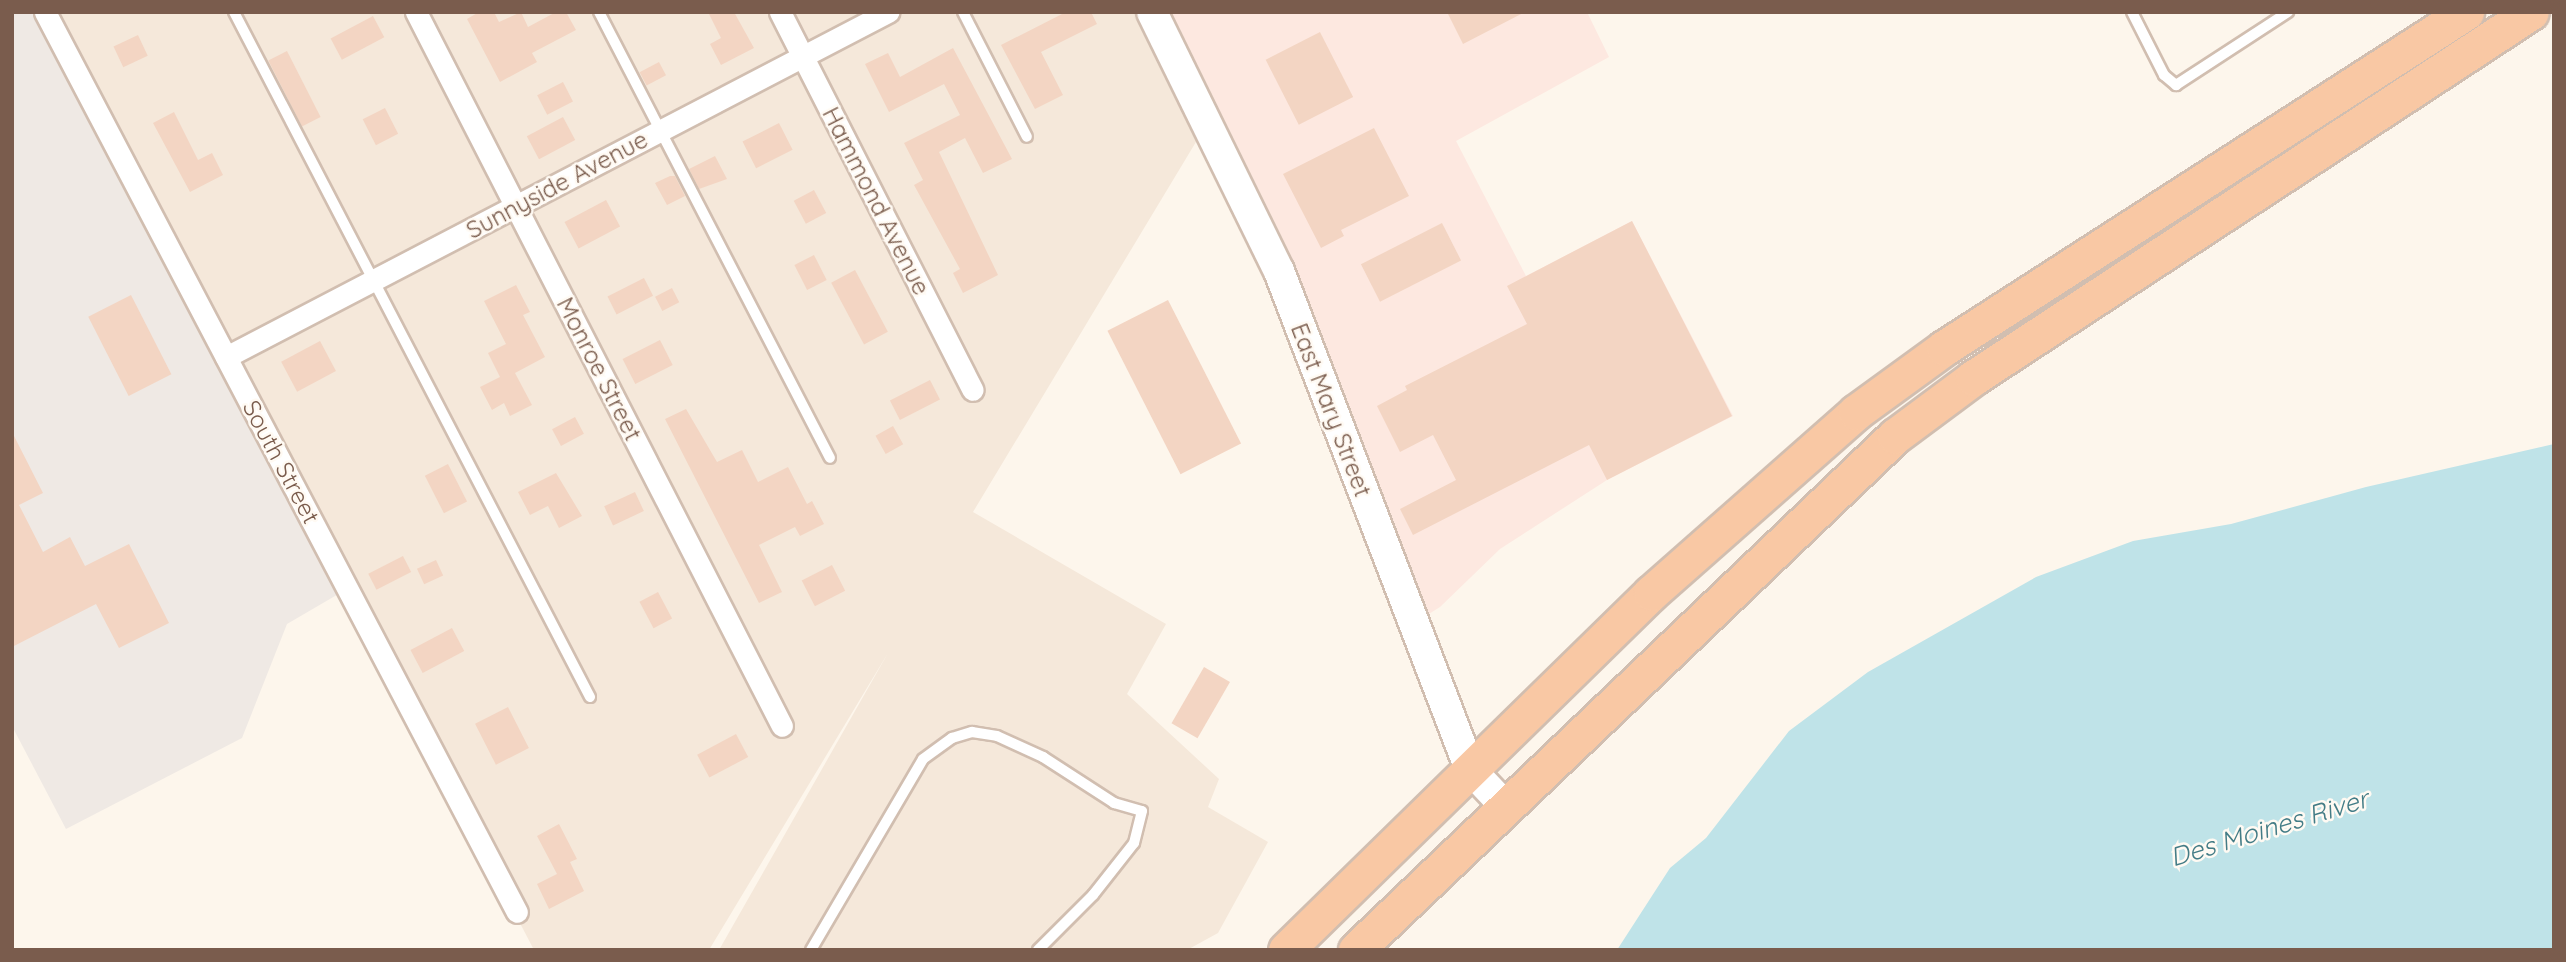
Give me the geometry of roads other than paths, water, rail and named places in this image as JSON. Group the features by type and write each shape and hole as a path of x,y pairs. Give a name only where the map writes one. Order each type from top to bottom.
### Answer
{"highway":[{"path":"1286,950 1651,593 1856,412 1944,348 2466,12"},
{"path":"1356,950 1895,436 1973,378 2531,12"}],"main road":[{"name":"East Mary Street","path":"1152,12 1279,271 1470,769 1505,806"}],"street":[{"name":"South Street","path":"45,12 517,912"},
{"name":"Monroe Street","path":"416,12 782,726"},
{"name":"Hammond Avenue","path":"780,12 973,390"},
{"name":"Sunnyside Avenue","path":"226,357 888,12"}],"lane":[{"path":"234,12 590,697"},
{"path":"599,12 830,458"},
{"path":"963,12 1027,137"},
{"path":"2132,12 2164,75 2176,85 2288,12"},
{"path":"811,950 923,759 952,738 972,732 997,736 1031,752 1114,803 1142,811 1134,843 1093,895 1038,950"}],"water":[{"name":"Des Moines River","path":"2554,444 2554,950 1617,950 1670,868 1706,838 1789,731 1868,672 2036,577 2133,541 2231,524 2366,487"}]}
